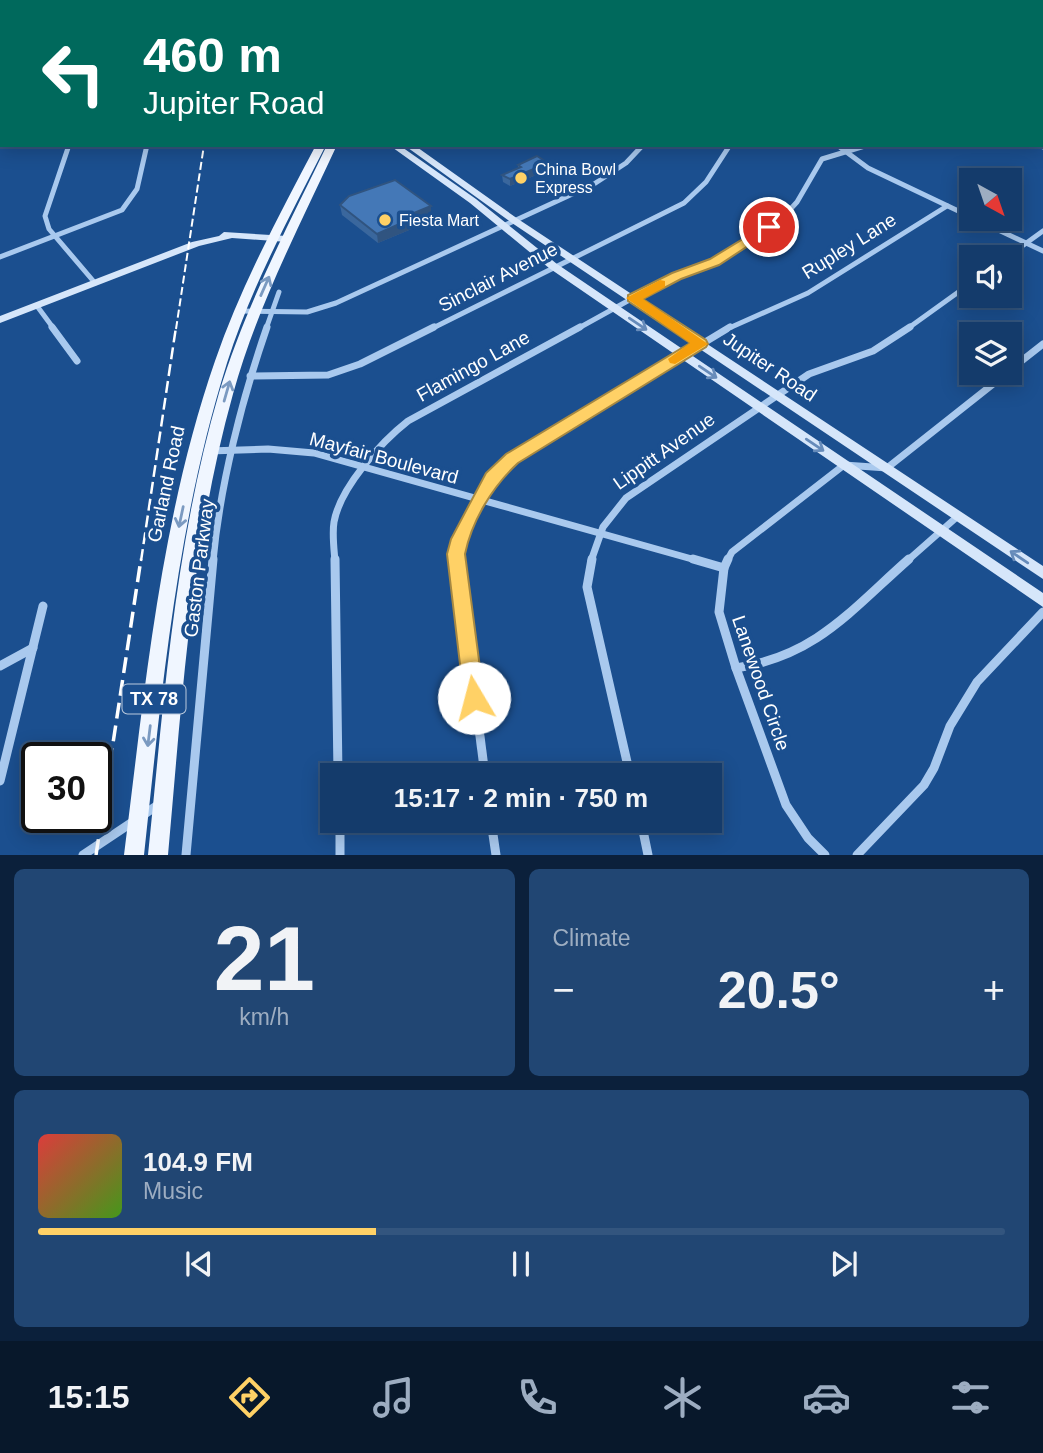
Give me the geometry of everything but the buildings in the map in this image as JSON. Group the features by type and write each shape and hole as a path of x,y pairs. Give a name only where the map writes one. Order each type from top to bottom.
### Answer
{"main road":[{"name":"Jupiter Road","path":"398,147 572,257 1043,573"},
{"name":"Jupiter Road","path":"411,147 463,188 502,227 553,266 1043,601"},
{"name":"Garland Road","path":"158,855 203,452 221,362 280,239 294,199 321,152"},
{"name":"Garland Road","path":"280,239 307,199 321,152"},
{"path":"294,199 307,199"},
{"path":"0,320 205,241 230,236 280,239"},
{"path":"844,465 849,454 846,441"},
{"name":"Garland Road","path":"135,855 164,619 177,538 203,452"},
{"path":"880,489 880,479 887,468"},
{"path":"164,619 184,617"}],"street":[{"path":"68,147 45,216 49,229 95,283"},
{"path":"0,257 122,210 131,203 136,194 147,147"},
{"path":"247,312 307,312 336,303 594,184 626,163 641,147"},
{"name":"Sinclair Avenue","path":"250,376 313,376 346,370 684,202 706,182 729,147"},
{"path":"839,147 868,168 959,212"},
{"name":"Flamingo Lane","path":"338,763 334,522 364,467 390,434 408,421 614,308 737,250 791,208 822,159 861,147"},
{"name":"Rupley Lane","path":"483,763 456,554 460,539 492,477 512,459 701,344 745,320 808,293 947,206"},
{"path":"1001,231 1043,251"},
{"path":"1022,246 1043,231"},
{"name":"Gaston Parkway","path":"186,855 216,530 250,376 279,292"},
{"name":"Lippitt Avenue","path":"627,763 587,587 589,563 609,516 626,498 809,374 873,351 959,292"},
{"path":"37,306 76,361"},
{"path":"1022,361 1043,344"},
{"path":"724,568 738,547 844,465 887,468 992,385"},
{"name":"Mayfair Boulevard","path":"203,452 232,449 297,450 724,568"},
{"path":"736,668 766,664 798,653 817,640 958,516"},
{"name":"Lanewood Circle","path":"724,568 720,583 719,612 736,668 786,805 808,838 825,855"},
{"path":"0,781 43,606"},
{"path":"856,855 924,785 934,768 950,726 977,681 1043,612"},
{"path":"0,666 33,648"},
{"path":"83,855 163,801"},
{"path":"340,833 340,855"},
{"path":"493,833 496,855"},
{"path":"643,833 648,855"}],"railway":[{"path":"176,329 204,147"},
{"path":"141,561 176,327"},
{"path":"96,855 141,559"}],"slow traffic":[{"path":"660,284 633,298 701,344 675,359"}],"place":[{"name":"China Bowl Express","path":"521,178"},
{"name":"Fiesta Mart","path":"385,220"}],"route":[{"path":"474,698 456,554 460,539 492,477 512,459 701,344 633,298 665,281 715,262 769,227"}]}
